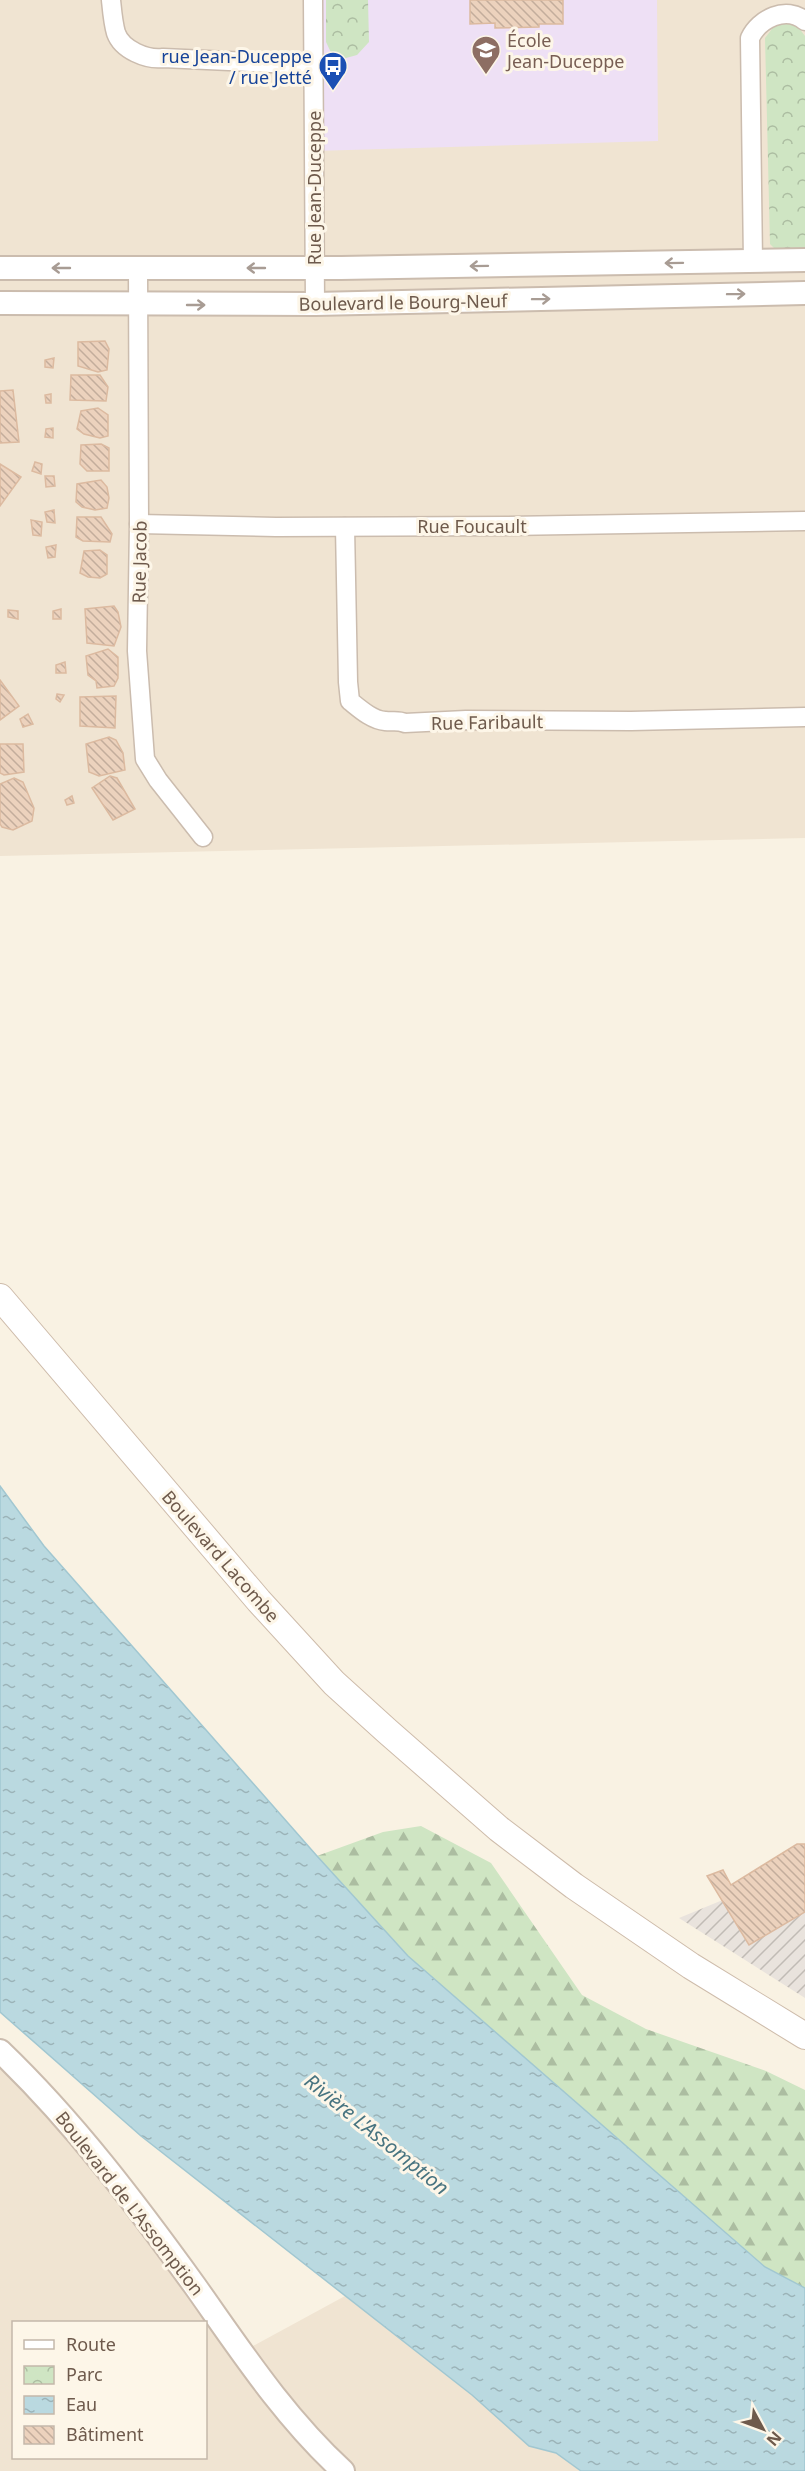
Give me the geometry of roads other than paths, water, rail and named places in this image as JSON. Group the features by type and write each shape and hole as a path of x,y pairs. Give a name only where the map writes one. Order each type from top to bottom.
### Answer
{"main road":[{"name":"Boulevard Lacombe","path":"0,1297 259,1601 334,1683 461,1797 534,1856 691,1966 805,2036"}],"street":[{"path":"111,0 116,35 135,53 152,59 314,65"},
{"name":"Rue Jean-Duceppe","path":"313,0 315,304"},
{"path":"753,262 750,39 755,28 775,15 800,16 805,21"},
{"name":"Boulevard le Bourg-Neuf","path":"0,267 315,268 805,260"},
{"name":"Rue Jacob","path":"138,268 137,651 145,759 158,780 203,837"},
{"name":"Boulevard le Bourg-Neuf","path":"0,303 315,304 805,293"},
{"name":"Rue Foucault","path":"139,524 345,527 805,521"},
{"name":"Rue Faribault","path":"345,527 345,599 350,701 366,714 385,722 397,720 405,723 466,720 631,722 805,717"},
{"name":"Boulevard de L'Assomption","path":"0,2051 40,2090 84,2139 168,2248 240,2353 313,2443 344,2471"}],"water":[{"name":"Rivière L'Assomption","path":"0,1486 44,1546 408,1956 765,2267 805,2288 805,2471 581,2471 556,2453 529,2446 472,2395 141,2136 0,2012"}],"place":[{"name":"École Jean-Duceppe","path":"486,76"},
{"name":"rue Jean-Duceppe / rue Jetté","path":"333,92"}]}
